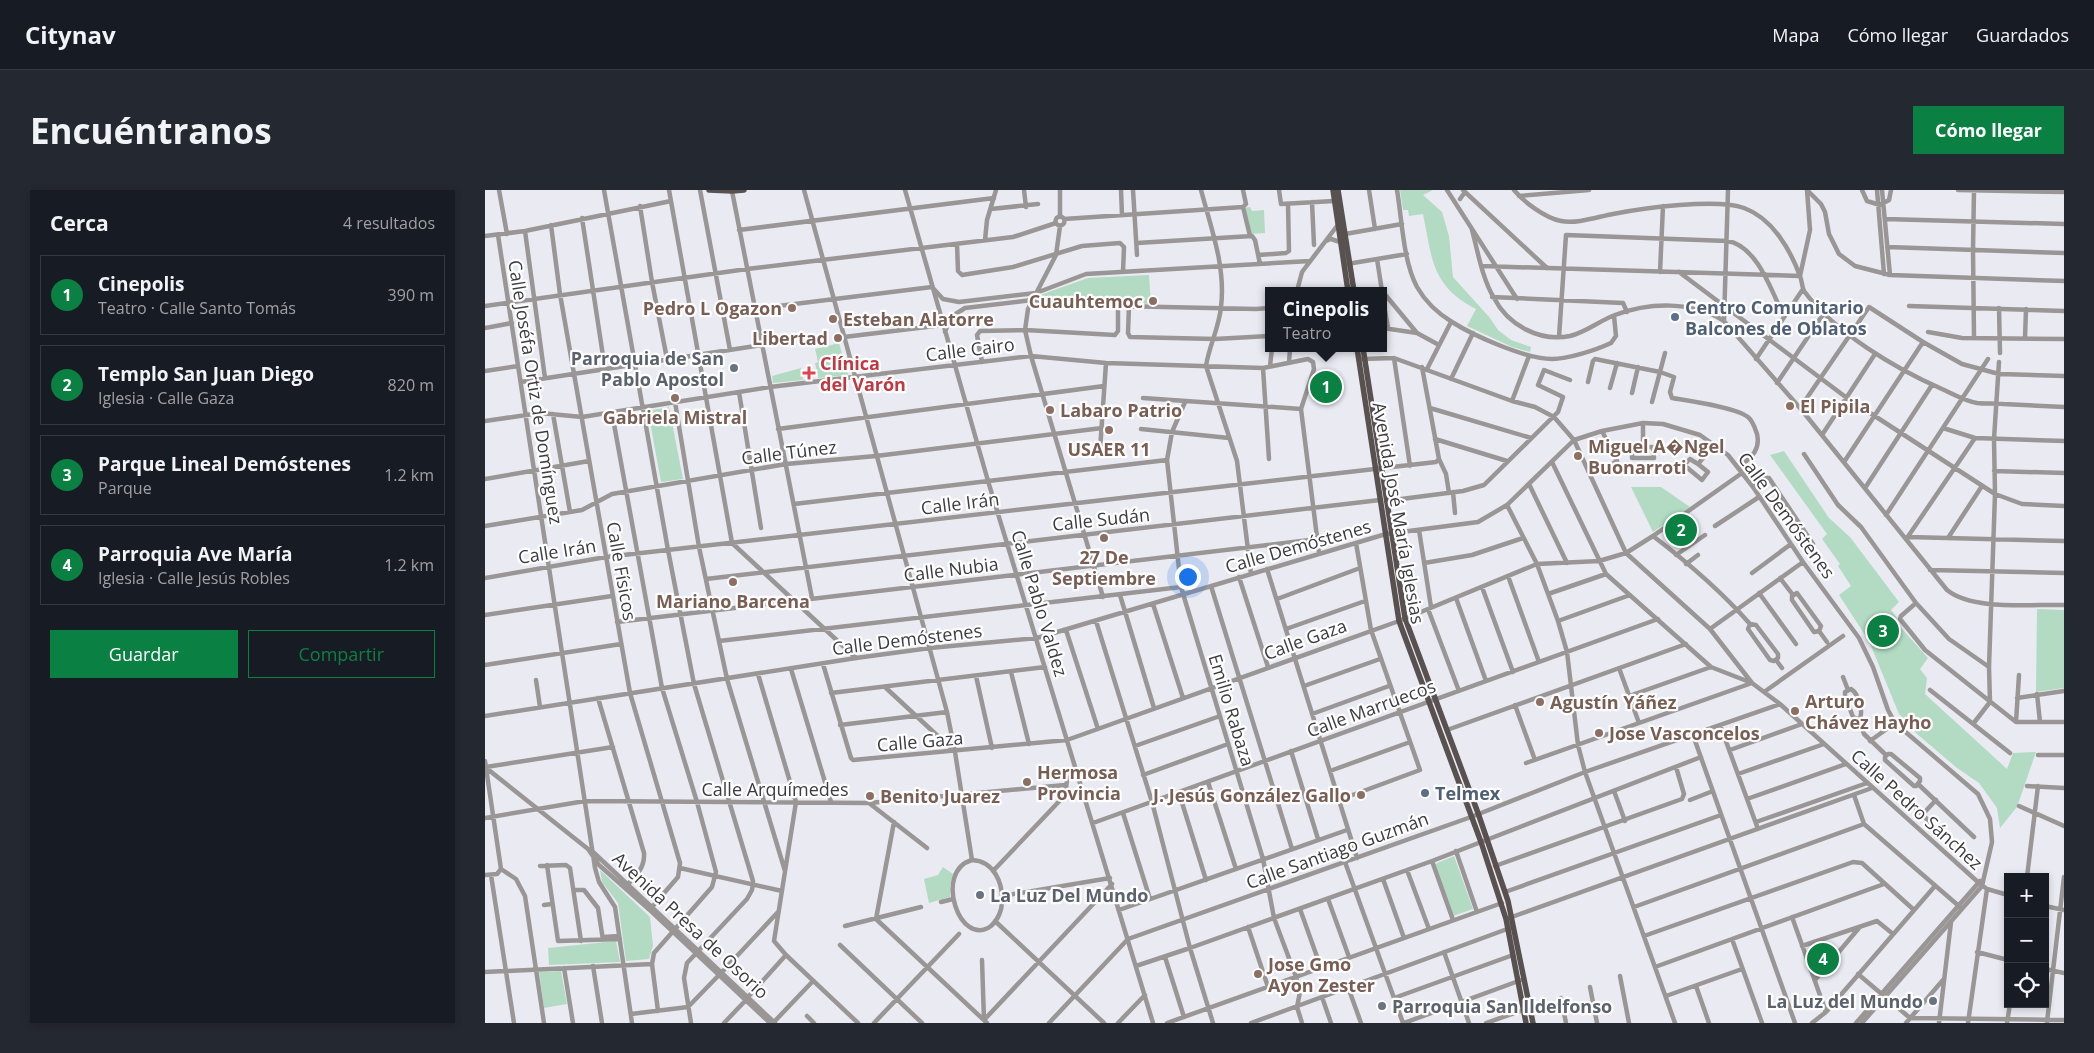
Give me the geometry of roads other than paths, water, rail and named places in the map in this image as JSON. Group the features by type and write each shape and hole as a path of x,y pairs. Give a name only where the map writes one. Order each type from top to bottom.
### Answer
{"main road":[{"path":"709,190 732,192 744,190"},
{"path":"1333,190 1334,201 1345,234 1348,287"},
{"path":"1338,190 1340,218 1337,226 1353,287"},
{"name":"Avenida José María Iglesias","path":"1358,352 1367,394 1402,619 1428,703 1471,817 1495,866 1505,892 1505,902"},
{"name":"Avenida José María Iglesias","path":"1361,359 1362,352"},
{"name":"Avenida José María Iglesias","path":"1402,619 1436,700 1478,813 1484,841 1505,902 1527,1008 1533,1023"},
{"name":"Avenida José María Iglesias","path":"1511,928 1513,955 1521,981"},
{"name":"Avenida José María Iglesias","path":"1526,1023 1527,1008"}],"street":[{"path":"499,190 507,234"},
{"path":"604,190 668,550 694,684 752,873 753,886 747,899 687,963 685,970 691,1023"},
{"path":"669,190 732,543 856,658"},
{"path":"700,190 730,350"},
{"path":"804,190 947,712 972,860"},
{"name":"Calle Pablo Valdez","path":"905,190 997,512 1153,1023"},
{"path":"985,240 987,220 996,190"},
{"path":"1024,190 1026,206"},
{"path":"485,306 747,268 1020,236 1064,223 1060,190"},
{"path":"1121,190 1122,215"},
{"path":"1133,190 1137,254"},
{"path":"1201,190 1221,267 1221,308 1215,339 1208,354 1206,366 1237,461 1251,574"},
{"path":"1243,190 1244,206 1260,264"},
{"path":"1279,190 1281,204 1334,201"},
{"path":"1369,190 1375,229"},
{"path":"1397,190 1407,254 1413,276 1420,292 1451,322 1529,356 1550,359 1611,343 1617,331 1614,316"},
{"path":"1447,190 1517,299"},
{"path":"1514,190 1519,196 1551,218 1561,221 1573,222 1663,206 1728,204 1751,211 1772,227 1789,254 1800,276 1803,289 1824,313 1875,354 1932,385 1977,403 2064,407"},
{"path":"1519,196 1589,190"},
{"path":"1723,190 1727,197"},
{"path":"1724,321 1728,190"},
{"path":"1807,190 1821,204 1825,212 1829,234 1839,254 1855,266 1887,275 2064,281"},
{"path":"1800,276 1810,230 1807,190"},
{"path":"1862,190 1867,201 1880,205 1889,200 1891,190"},
{"path":"1877,190 1887,275"},
{"path":"1882,190 1880,205 1885,218 1887,275"},
{"path":"1958,190 2064,192"},
{"path":"1974,190 1974,337"},
{"path":"1460,199 1464,191 1547,268"},
{"path":"732,192 812,598"},
{"path":"739,230 994,198"},
{"path":"485,236 525,231 608,212 671,201"},
{"path":"1312,202 1314,245"},
{"path":"991,209 1038,204"},
{"path":"1258,256 1286,254 1289,251 1288,204"},
{"path":"640,206 667,359"},
{"path":"1103,597 1053,433 1025,330 1028,309 1056,255 1057,218 1206,210 1244,206"},
{"path":"1661,272 1663,206"},
{"path":"582,218 605,369"},
{"path":"1885,218 2064,224"},
{"path":"1345,234 1402,224"},
{"name":"Calle Físicos","path":"551,225 560,294 630,693 663,802 679,858 680,868"},
{"path":"1298,287 1302,272 1337,226"},
{"path":"1472,230 1493,297 1504,314 1521,328 1540,335 1559,337 1576,334 1614,316 1650,307 1680,306 1714,315 1724,321 1822,435 1886,515 1907,538 1940,582 1957,596 1978,603 2064,605"},
{"path":"525,231 545,378"},
{"name":"Calle Joséfa Ortiz de Domínguez","path":"498,235 594,852 593,858 599,882 615,907 632,1023"},
{"path":"1137,243 1251,236"},
{"path":"1559,337 1565,236 1663,238 1727,241 1736,244 1748,251 1764,275 1784,316"},
{"path":"1325,242 1331,240 1340,242"},
{"path":"957,244 958,271 962,275 1013,267 1082,246 1121,243 1123,244 1123,272"},
{"path":"1887,247 2064,253"},
{"path":"1347,264 1407,254"},
{"path":"1377,259 1382,287"},
{"path":"754,309 932,287 940,298 952,302 1036,293 1086,274 1310,261"},
{"path":"1482,266 1800,276"},
{"path":"1679,272 1847,398 1995,494 2008,501 2021,504 2064,506"},
{"path":"1045,278 1054,287"},
{"path":"1756,359 1803,289"},
{"path":"1387,297 1417,333"},
{"path":"1493,297 1623,303 1627,312"},
{"path":"945,333 951,317 965,308 1032,300 1118,306 1265,308"},
{"path":"982,362 977,335 979,332 1025,330 1117,334 1118,306"},
{"path":"1129,306 1129,336 1215,339 1265,336"},
{"path":"1909,306 2064,311"},
{"path":"1799,408 1821,379 1849,334 1869,307 1923,342 1962,364 1999,374 2064,376"},
{"path":"1999,308 2000,353"},
{"path":"2025,338 2026,309"},
{"path":"1714,315 1723,312"},
{"path":"1777,383 1795,359 1824,313"},
{"path":"1451,322 1425,368 1438,460 1446,474 1455,513"},
{"path":"485,328 511,323"},
{"path":"844,337 943,325"},
{"path":"1387,328 1417,333 1439,345"},
{"path":"1928,332 1962,338 2064,339"},
{"path":"1451,379 1473,333"},
{"path":"1844,462 1923,342"},
{"path":"521,382 761,345"},
{"path":"1270,366 1272,352"},
{"path":"1289,363 1290,352"},
{"path":"1652,402 1665,352"},
{"path":"1822,435 1875,354"},
{"name":"Calle Cairo","path":"485,421 540,413 581,417 770,387 1031,356 1106,364 1263,368 1311,360 1314,369 1301,409"},
{"path":"1512,401 1529,356"},
{"path":"1394,358 1411,466"},
{"path":"1361,359 1394,358 1512,401 1535,407 1554,417 1574,440 1626,553 1709,628 1752,683 1526,763"},
{"path":"1886,515 1988,359"},
{"path":"1588,382 1594,360 1660,372"},
{"path":"1973,724 1990,702 1989,667 1995,494 1994,439 1999,362"},
{"path":"1610,388 1617,363"},
{"path":"1100,450 1106,364"},
{"path":"485,371 518,366"},
{"path":"1263,368 1269,459"},
{"path":"1632,392 1638,368"},
{"path":"1554,417 1558,412 1563,397 1540,386 1538,383 1546,370 1570,380"},
{"name":"Calle Gaza","path":"840,725 852,759 955,752 1067,740 1402,619 1537,564 1599,560 1626,553 1653,536 1740,470 1753,456 1757,448 1756,432 1749,418 1736,411 1672,398 1670,392 1674,377 1660,372"},
{"path":"1865,488 1932,385"},
{"path":"778,429 1104,386"},
{"path":"739,392 761,528"},
{"path":"1143,398 1301,409 1319,553"},
{"path":"675,402 699,547 727,679 785,871"},
{"name":"Emilio Rabaza","path":"1185,402 1172,432 1167,460 1181,588 1263,859 1274,918 1297,977 1300,992 1297,1007 1301,1023"},
{"path":"1430,408 1531,438"},
{"path":"612,413 662,688 697,802 716,876 712,887 657,948 652,964 659,1011"},
{"path":"553,414 570,512"},
{"name":"Calle Sudán","path":"706,579 1470,490 1484,485 1554,417"},
{"path":"1643,423 1643,448"},
{"name":"Calle Demóstenes","path":"485,716 856,658 930,648 1037,638 1356,542 1389,534 1478,522 1507,505 1574,440 1603,431 1643,423 1663,424 1699,435 1728,455 1753,487 1803,562 1859,638 1895,723 1977,794 1985,805 1993,831 1993,842 1985,875 1980,885"},
{"name":"Calle Túnez","path":"485,526 582,510 608,495 627,491 786,464 876,456 1102,428"},
{"path":"1943,428 1975,438 2064,441"},
{"path":"1141,429 1229,438"},
{"path":"1603,431 1617,462 1606,468"},
{"path":"1907,538 1975,438"},
{"path":"1435,439 1507,462"},
{"path":"1698,464 1714,445"},
{"path":"1632,448 1643,448 1653,448 1654,458 1632,458 1632,448"},
{"path":"1804,454 1837,505 1861,527 1915,603 1949,639 1989,667"},
{"path":"794,504 1167,460"},
{"name":"Calle Irán","path":"485,578 606,557 1309,476 1378,470 1438,460"},
{"path":"1690,460 1698,464 1709,472 1702,480 1684,466 1690,460"},
{"path":"485,479 589,461"},
{"name":"Calle Pedro Sánchez","path":"1552,462 1606,574 1711,667 1752,683 1780,704 1980,885 2004,894"},
{"path":"1994,471 2064,473"},
{"path":"1753,487 1765,478 1769,478 1813,544"},
{"path":"1529,484 1567,562"},
{"path":"1947,538 1982,486"},
{"path":"1715,526 1759,497"},
{"path":"1507,505 1537,564 1558,621 1567,652 1578,745 1585,772 1675,1023"},
{"path":"1419,530 1430,608 1459,691"},
{"path":"1676,555 1705,535"},
{"path":"1653,536 1737,609 1750,624 1756,625 1778,654 1776,660"},
{"path":"1424,563 1472,555 1523,538"},
{"path":"1907,538 2064,541"},
{"name":"Calle Nubia","path":"617,622 1317,539"},
{"path":"1339,800 1420,770 1389,686 1371,630 1356,542"},
{"path":"1752,573 1791,544"},
{"path":"1686,564 1698,555"},
{"path":"1709,628 1803,562"},
{"path":"1277,598 1360,568"},
{"path":"1267,569 1357,858"},
{"path":"1930,570 2064,572"},
{"path":"1548,594 1606,574"},
{"path":"1509,576 1539,662"},
{"path":"1239,577 1268,667"},
{"path":"1780,578 1793,595 1791,599 1814,632 1819,631"},
{"path":"1211,586 1292,848"},
{"path":"1482,587 1513,672"},
{"path":"719,641 1181,588"},
{"path":"1759,593 1796,644"},
{"path":"1793,595 1799,594 1821,626 1819,631"},
{"path":"1120,595 1154,708"},
{"path":"1558,621 1630,595"},
{"path":"485,615 612,596"},
{"path":"1456,598 1486,681"},
{"path":"1286,628 1365,600"},
{"path":"1915,603 1901,616 1901,622 1925,650 1990,702 2016,722 2064,722"},
{"path":"1153,604 1183,698"},
{"name":"Calle Marruecos","path":"1093,823 1658,619"},
{"path":"1096,621 1152,802 1190,948 1213,1023"},
{"path":"1750,624 1748,629 1770,660 1776,660"},
{"path":"1066,630 1098,729"},
{"path":"1819,631 1827,642"},
{"path":"1764,692 1843,636"},
{"path":"485,665 621,644"},
{"path":"1447,730 1686,644"},
{"path":"1304,686 1380,659"},
{"path":"1776,660 1781,668"},
{"path":"823,664 840,725 947,712"},
{"path":"831,693 886,688 1045,667"},
{"path":"1629,696 1711,667"},
{"path":"1619,668 1639,723"},
{"path":"791,669 831,802"},
{"path":"1011,672 1029,744"},
{"path":"758,674 796,802 774,941 786,955 858,1023"},
{"path":"2016,722 2019,675"},
{"path":"976,676 992,748"},
{"path":"1843,677 1848,690 1845,696 1853,717 1859,720 1864,734 1870,742 1886,755 1891,754 1919,778 1918,784"},
{"path":"536,680 540,707"},
{"path":"1312,714 1389,686"},
{"path":"886,688 955,752"},
{"path":"1848,690 1851,689 1856,693 1862,714 1859,720"},
{"path":"1930,690 2010,753"},
{"path":"2017,698 2064,691"},
{"path":"2037,694 2040,722"},
{"path":"598,698 630,801 645,858 641,870 626,886"},
{"name":"Calle Santiago Guzmán","path":"1128,939 1471,817 1585,772 1780,704"},
{"path":"1515,706 1535,760"},
{"path":"1135,746 1220,716"},
{"path":"1870,742 1895,723"},
{"path":"1729,750 1802,724"},
{"path":"1720,725 1758,829"},
{"path":"1693,735 1795,1023"},
{"path":"1330,771 1410,742"},
{"path":"1143,774 1228,744"},
{"path":"1738,774 1824,744"},
{"path":"485,767 613,747"},
{"path":"1291,751 1318,839"},
{"path":"1886,755 1885,760 1914,786 1918,784"},
{"path":"2038,755 2064,755"},
{"path":"1136,966 1354,890 1701,757"},
{"path":"485,761 501,869 497,874 485,875"},
{"path":"1747,799 1846,764"},
{"name":"Avenida Presa de Osorio","path":"485,767 594,852 626,886 773,1023"},
{"path":"1495,866 1625,821 1684,797 1675,767"},
{"path":"1077,773 1069,777 1065,785 1068,792 1074,794 1083,793"},
{"path":"1208,782 1235,869"},
{"path":"1756,822 1867,783"},
{"path":"1918,784 1974,837"},
{"name":"Calle Arquímedes","path":"485,818 585,801 869,803 1065,785"},
{"path":"2027,786 2064,788"},
{"path":"2028,873 2039,786"},
{"path":"1509,918 1872,788"},
{"path":"1614,791 1625,821"},
{"path":"994,870 1068,792"},
{"path":"1690,800 1713,792"},
{"path":"1179,793 1206,880"},
{"path":"1854,795 1864,824 1961,908"},
{"path":"1923,815 1936,800"},
{"path":"869,803 927,848"},
{"path":"1913,806 1932,824"},
{"path":"2019,806 2064,826"},
{"path":"1123,812 1150,899"},
{"path":"1505,892 1721,814"},
{"path":"876,918 893,822"},
{"path":"1634,907 1864,824"},
{"path":"1119,910 1347,830"},
{"name":"Avenida Presa de Osorio","path":"588,849 593,858 652,907 674,930"},
{"path":"1456,851 1477,912"},
{"path":"972,860 986,864 994,870 1000,882 1002,907 995,921 985,929 977,930 969,927 960,918 953,899 953,888 957,871 963,864 972,860"},
{"path":"1432,861 1453,920"},
{"path":"1345,862 1403,1023 1521,981"},
{"path":"1644,936 1853,862 1862,863 1914,910"},
{"path":"547,865 558,941 620,937"},
{"path":"540,866 569,867 581,941"},
{"path":"652,907 678,877 680,868 753,886 782,891"},
{"path":"501,869 516,879 523,891 537,969 544,1023"},
{"path":"1407,870 1429,929"},
{"path":"491,874 514,1023"},
{"path":"2047,1022 2052,970 2062,910 2064,876"},
{"path":"1002,896 1110,878"},
{"path":"1383,879 1404,938"},
{"path":"985,1022 1112,884"},
{"path":"1655,967 1884,884"},
{"path":"1857,1023 1951,923 1980,885"},
{"path":"1812,1023 1826,1012 1935,886"},
{"path":"1968,1021 1987,889"},
{"path":"573,890 585,890 599,908 603,939"},
{"path":"941,902 953,899"},
{"path":"1328,899 1349,957"},
{"path":"1167,1023 1505,902"},
{"path":"544,905 552,904"},
{"path":"845,926 921,907"},
{"path":"2049,907 2062,910"},
{"path":"1863,1023 1951,916 1961,908"},
{"path":"1300,909 1321,968"},
{"path":"631,1014 688,1007 779,910"},
{"path":"1939,1021 1951,916"},
{"path":"1793,917 1826,1012"},
{"path":"876,918 985,1022"},
{"path":"995,921 1104,1023"},
{"path":"1802,946 1877,921 1893,934"},
{"path":"1815,980 1859,927"},
{"path":"1249,928 1268,986"},
{"path":"1251,1023 1511,928"},
{"path":"874,1023 959,934"},
{"path":"1049,1023 1128,939"},
{"path":"1732,939 1762,1023"},
{"path":"840,945 922,1023"},
{"path":"1444,952 1469,1023"},
{"path":"1977,952 2004,959"},
{"path":"724,1023 786,955"},
{"path":"1394,998 1513,955"},
{"path":"1165,957 1185,1017"},
{"path":"982,960 985,1022"},
{"path":"485,972 652,964"},
{"path":"593,966 601,1023"},
{"path":"564,968 573,1023"},
{"path":"1666,996 1742,969"},
{"path":"2049,970 2064,973"},
{"path":"1858,974 1910,1018 1939,1021 2047,1022 2064,1020"},
{"path":"1620,976 1629,1023"},
{"path":"1905,1023 1944,979"},
{"path":"773,1023 813,981"},
{"path":"1696,986 1709,1023"},
{"path":"1591,987 1597,1023"},
{"path":"1348,988 1361,1023"},
{"path":"1118,1023 1145,995"},
{"path":"1322,997 1331,1023"},
{"path":"1561,998 1566,1023"},
{"path":"1486,1023 1498,1021 1527,1008"},
{"path":"2007,1021 2009,1008"},
{"path":"807,1016 814,1023"}],"place":[{"name":"Cuauhtemoc","path":"1153,301"},
{"name":"Pedro L Ogazon","path":"792,308"},
{"name":"Centro Comunitario Balcones de Oblatos","path":"1675,317"},
{"name":"Esteban Alatorre","path":"833,319"},
{"name":"Libertad","path":"838,338"},
{"name":"Parroquia de San Pablo Apostol","path":"734,368"},
{"name":"Clínica del Varón","path":"809,373"},
{"name":"Cinepolis","path":"1326,387"},
{"name":"Gabriela Mistral","path":"675,398"},
{"name":"El Pipila","path":"1790,406"},
{"name":"Labaro Patrio","path":"1050,410"},
{"name":"USAER 11","path":"1109,430"},
{"name":"Miguel A�Ngel Buonarroti","path":"1578,456"},
{"name":"Templo San Juan Diego","path":"1681,530"},
{"name":"27 De Septiembre","path":"1104,538"},
{"name":"Mariano Barcena","path":"733,582"},
{"name":"Parque Lineal Demóstenes","path":"1883,631"},
{"name":"Agustín Yáñez","path":"1540,702"},
{"name":"Arturo Chávez Hayho","path":"1795,711"},
{"name":"Jose Vasconcelos","path":"1599,733"},
{"name":"Hermosa Provincia","path":"1027,782"},
{"name":"Telmex","path":"1425,793"},
{"name":"J. Jesús González Gallo","path":"1361,795"},
{"name":"Benito Juarez","path":"870,796"},
{"name":"La Luz Del Mundo","path":"980,895"},
{"name":"Parroquia Ave María","path":"1823,959"},
{"name":"Jose Gmo Ayon Zester","path":"1258,974"},
{"name":"La Luz del Mundo","path":"1933,1001"},
{"name":"Parroquia San Ildelfonso","path":"1382,1006"}]}
